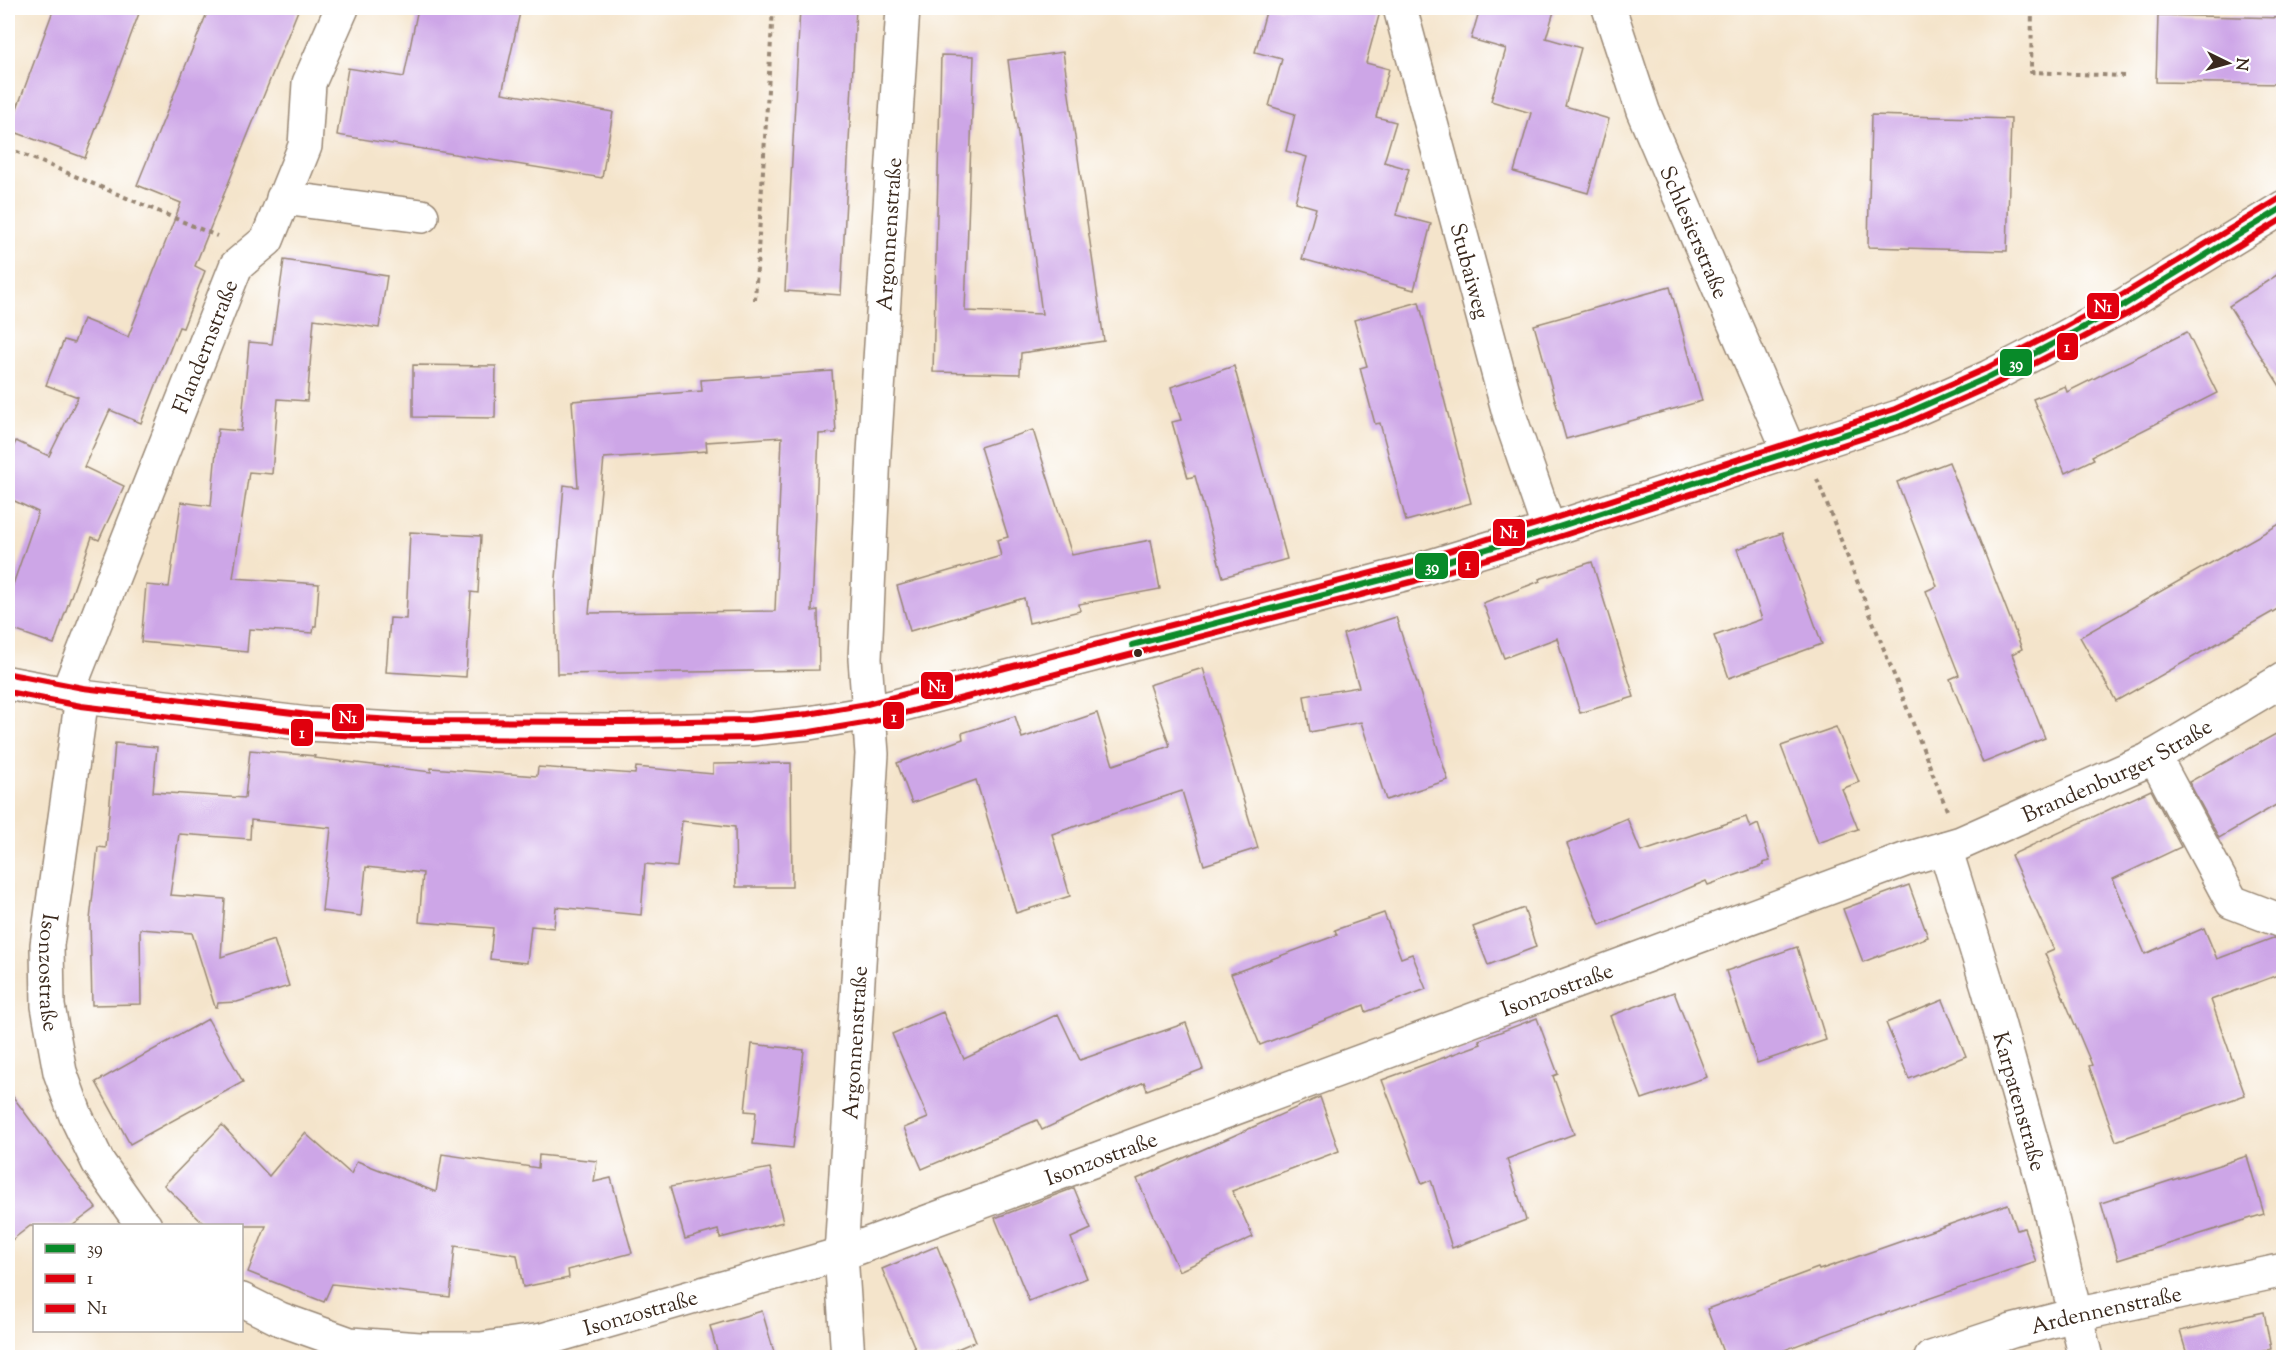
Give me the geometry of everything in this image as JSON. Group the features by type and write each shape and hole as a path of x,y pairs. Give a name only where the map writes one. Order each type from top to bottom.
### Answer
{"street":[{"name":"Flandernstraße","path":"75,695 236,266 267,240 305,146 309,83 342,8"},
{"name":"Argonnenstraße","path":"848,1358 841,1254 872,754 864,659 874,452 903,8"},
{"name":"Stubaiweg","path":"1400,8 1510,417 1549,530"},
{"name":"Schlesierstraße","path":"1610,8 1643,111 1797,450"},
{"path":"283,198 422,216"},
{"path":"8,684 75,695 308,724 412,730 751,729 809,723 869,713 1412,572 1898,417 1989,377 2124,305 2283,207"},
{"name":"Brandenburger Straße","path":"1945,848 2154,756 2283,679"},
{"name":"Isonzostraße","path":"75,695 47,945 48,1006 60,1072 76,1116 98,1162 144,1224"},
{"path":"2154,756 2232,902 2283,922"},
{"name":"Isonzostraße","path":"243,1300 280,1319 350,1344 420,1349 481,1348 542,1340 841,1254 1885,867 1945,848"},
{"name":"Karpatenstraße","path":"1945,848 1988,987 2043,1182 2085,1358"},
{"name":"Ardennenstraße","path":"1931,1358 2013,1331 2075,1315 2283,1270"}],"path":[{"path":"755,300 773,8"},
{"path":"2032,8 2031,72 2124,76"},
{"path":"8,148 253,252"},
{"path":"1797,450 1949,813"}],"building":[{"path":"54,8 141,8 85,158 9,130"},
{"path":"209,8 299,8 195,266 205,271 183,328 179,327 141,423 110,410 84,467 124,486 99,540 92,537 54,644 8,628 8,599 38,512 8,498 8,459 16,441 49,456 78,397 46,385 64,340 74,343 83,319 128,337 181,203 137,185"},
{"path":"418,8 521,8 502,93 613,112 602,178 337,135 348,68 404,77"},
{"path":"800,8 856,8 841,295 785,291"},
{"path":"1267,8 1381,8 1366,63 1389,69 1376,117 1396,122 1384,162 1409,169 1396,215 1431,224 1414,290 1302,259 1316,208 1295,202 1307,157 1286,151 1295,114 1269,106 1282,59 1255,52"},
{"path":"1480,8 1555,8 1546,38 1581,48 1565,106 1609,119 1588,193 1514,172 1531,113 1491,101 1506,49 1471,39"},
{"path":"2158,15 2283,18 2283,84 2156,82"},
{"path":"1063,52 1104,341 1021,353 1020,374 933,372 941,55 974,56 965,311 1042,314 1008,60"},
{"path":"1871,115 2011,119 2007,251 1868,247"},
{"path":"284,260 387,276 379,328 314,319 307,401 278,399 272,474 249,472 233,578 319,584 316,626 314,626 313,633 249,629 247,652 141,642 146,585 169,587 181,502 211,506 218,429 241,431 249,342 272,344"},
{"path":"2283,271 2283,391 2229,306"},
{"path":"1670,287 1702,401 1566,439 1534,325"},
{"path":"1419,302 1471,503 1406,521 1380,423 1375,424 1360,368 1367,366 1354,320"},
{"path":"2187,332 2217,393 2092,456 2094,459 2065,473 2033,399 2065,386 2067,392"},
{"path":"413,365 496,366 495,418 413,417"},
{"path":"1234,366 1287,559 1223,577 1195,476 1188,478 1172,422 1181,420 1171,387"},
{"path":"832,371 836,433 819,434 812,611 818,610 819,670 557,674 555,590 564,485 578,487 572,401 702,391 701,380","holes":["782,437 775,611 589,613 604,458 707,451 706,442"]},
{"path":"1033,430 1072,555 1151,540 1160,589 1079,604 1080,611 1029,623 1024,598 910,631 897,586 1001,556 997,540 1008,537 980,447"},
{"path":"1949,462 2022,649 2012,654 2045,738 1983,763 1950,679 1959,675 1926,591 1937,586 1897,482"},
{"path":"2283,522 2283,606 2116,701 2080,637"},
{"path":"410,532 481,536 478,593 471,592 466,677 386,672 390,618 406,619"},
{"path":"1782,533 1822,644 1729,678 1714,636 1762,619 1737,549"},
{"path":"1592,562 1634,697 1580,713 1557,638 1504,658 1483,603 1540,581 1539,579"},
{"path":"1396,617 1448,780 1386,800 1361,722 1310,732 1304,696 1359,687 1343,634"},
{"path":"1203,668 1258,848 1204,865 1182,791 1052,834 1070,896 1016,913 976,780 912,803 897,763 963,739 962,733 1015,716 1022,738 1097,713 1113,765 1170,746 1149,685"},
{"path":"1836,727 1859,782 1842,789 1858,829 1818,843 1781,746"},
{"path":"2283,730 2283,801 2219,838 2189,782"},
{"path":"115,743 157,747 153,792 245,798 250,750 315,756 314,758 431,772 431,768 537,776 538,767 635,774 636,767 713,774 713,764 791,763 792,887 736,887 735,827 682,821 677,867 645,864 641,915 556,907 554,928 531,926 527,963 490,959 493,928 419,922 423,873 366,867 361,916 322,911 331,828 251,820 250,839 179,834 170,895 225,899 221,957 274,940 289,986 237,1002 218,1003 215,1007 192,933 140,929 141,1004 92,1005 90,920 98,847 106,848"},
{"path":"2151,790 2181,847 2113,879 2145,954 2204,928 2217,959 2273,938 2283,940 2283,973 2211,1000 2245,1095 2116,1141 2089,1066 2092,1065 2045,954 2054,950 2011,855"},
{"path":"1746,817 1750,828 1758,824 1770,861 1708,885 1706,881 1600,925 1567,844 1627,818 1641,852"},
{"path":"1909,885 1928,937 1863,962 1843,909"},
{"path":"1524,908 1536,947 1488,965 1473,927"},
{"path":"1384,913 1401,958 1412,954 1426,989 1366,1012 1364,1005 1260,1045 1231,974 1337,935 1335,930"},
{"path":"1797,947 1826,1040 1757,1063 1726,971"},
{"path":"1674,992 1707,1077 1642,1099 1610,1016"},
{"path":"1943,1000 1966,1056 1909,1079 1886,1023"},
{"path":"943,1012 964,1059 1058,1014 1080,1060 1186,1023 1203,1069 1147,1090 1144,1082 1042,1130 1037,1120 922,1169 904,1128 928,1118 892,1034"},
{"path":"1537,1018 1558,1074 1553,1076 1574,1134 1507,1159 1526,1220 1452,1248 1431,1180 1422,1184 1382,1080 1481,1044 1479,1040"},
{"path":"208,1019 243,1082 130,1144 96,1082"},
{"path":"752,1044 804,1050 793,1148 753,1144 756,1112 745,1111"},
{"path":"8,1090 96,1208 75,1224 33,1224 8,1243"},
{"path":"1320,1097 1339,1151 1232,1191 1253,1237 1179,1271 1137,1179"},
{"path":"222,1125 269,1176 305,1133 351,1174 357,1161 436,1192 442,1154 538,1168 539,1155 597,1161 594,1182 611,1178 632,1253 568,1270 569,1278 523,1287 517,1255 455,1246 450,1297 332,1284 324,1302 248,1272 266,1226 204,1224 164,1185"},
{"path":"2247,1156 2264,1214 2118,1260 2101,1203"},
{"path":"770,1168 783,1222 720,1238 718,1230 685,1239 670,1187"},
{"path":"1074,1188 1091,1229 1071,1238 1087,1278 1029,1301 995,1218"},
{"path":"2008,1204 2017,1230 2024,1228 2036,1262 1881,1314 1763,1358 1725,1358 1707,1309 1818,1268 1819,1270"},
{"path":"937,1246 976,1341 936,1358 919,1358 882,1269"},
{"path":"762,1311 774,1352 754,1358 719,1358 710,1326"},
{"path":"2264,1312 2271,1349 2238,1358 2188,1358 2180,1331"}],"transit line":[{"name":"N1","path":"10,674 83,688 309,715 412,721 750,720 808,714 867,704 1410,563 1895,409 1985,369 2058,331 2119,297 2279,199"},
{"name":"39","path":"1132,645 1412,572 1898,417 1989,377 2062,339 2124,305 2284,207"},
{"name":"1","path":"8,692 81,706 307,733 411,739 751,738 810,732 870,722 1415,581 1901,426 1993,385 2129,313 2284,218"}]}
